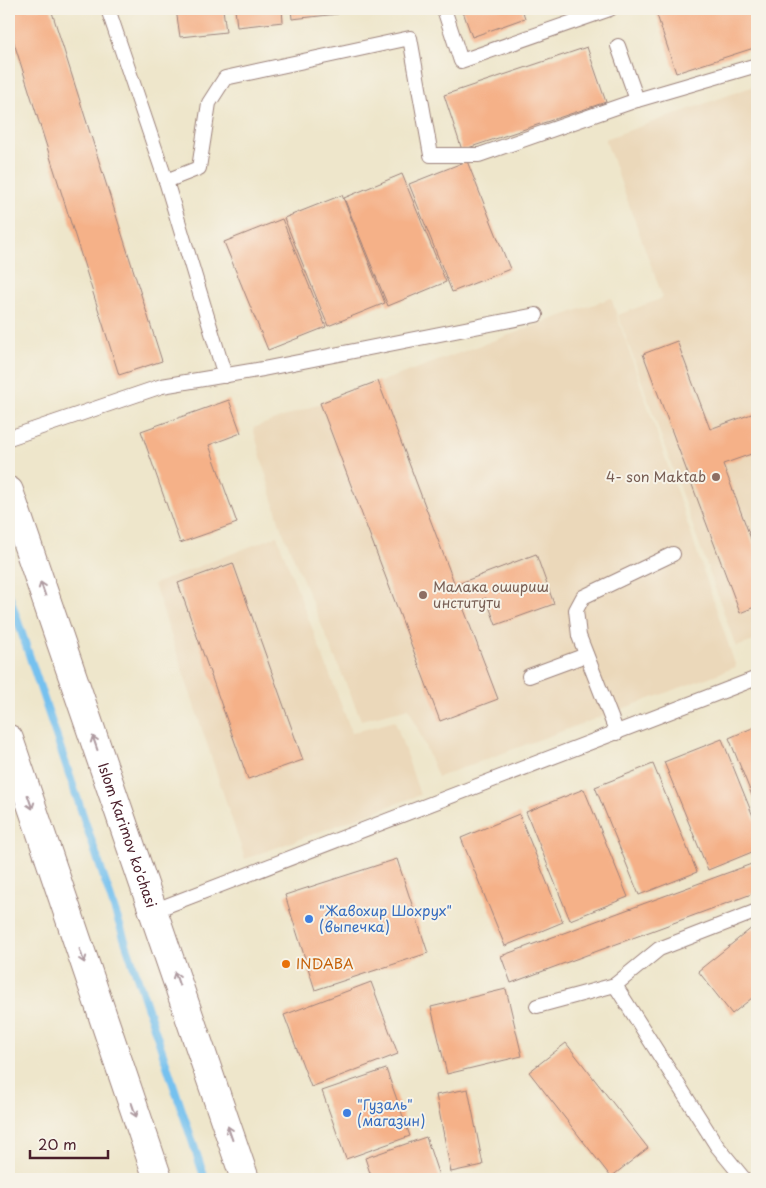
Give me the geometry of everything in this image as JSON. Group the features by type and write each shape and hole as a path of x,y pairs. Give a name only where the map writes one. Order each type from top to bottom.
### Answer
{"main road":[{"name":"Islom Karimov ko'chasi","path":"9,491 245,1179"},
{"path":"9,739 158,1179"}],"lane":[{"path":"108,9 166,180 225,376"},
{"path":"444,9 461,62 610,9"},
{"path":"166,180 199,168 209,103 225,78 410,38 430,155 478,155 637,100 757,65"},
{"path":"618,46 637,100"},
{"path":"9,438 162,386 225,376 536,315"},
{"path":"617,732 579,636 576,610 583,597 674,554"},
{"path":"530,676 586,655"},
{"path":"153,911 757,678"},
{"path":"537,1006 615,986 659,949 757,911"},
{"path":"615,986 717,1146 744,1179"}],"shaded area":[{"name":"4- son Maktab","path":"757,85 757,640 736,647 618,315 663,298 605,139"},
{"path":"611,298 736,667 438,777 409,708 361,720 280,525 253,428"},
{"path":"277,536 352,733 395,721 420,795 245,859 154,584"}],"building":[{"path":"16,9 51,9 162,361 119,375 9,27 9,11"},
{"path":"176,9 223,9 226,32 180,37"},
{"path":"235,9 282,9 283,22 237,27"},
{"path":"291,9 338,9 338,14 292,19"},
{"path":"462,9 522,9 525,18 472,37"},
{"path":"675,9 757,9 757,47 676,73 657,15"},
{"path":"587,47 606,102 462,150 444,95"},
{"path":"467,161 510,269 452,292 409,184"},
{"path":"402,174 446,282 388,306 344,198"},
{"path":"342,195 385,303 328,326 284,218"},
{"path":"282,219 326,327 268,350 224,242"},
{"path":"677,341 710,429 757,412 757,452 723,464 757,555 757,606 740,613 643,354"},
{"path":"378,381 455,585 536,554 554,604 496,625 486,598 463,607 498,699 440,721 320,403"},
{"path":"229,400 241,433 209,445 237,523 180,543 141,431"},
{"path":"233,563 303,760 248,779 178,583"},
{"path":"757,726 757,808 729,738"},
{"path":"722,739 757,826 757,850 708,870 664,762"},
{"path":"653,764 697,872 639,895 595,787"},
{"path":"584,789 628,897 570,920 526,812"},
{"path":"519,814 563,922 505,946 461,838"},
{"path":"397,859 428,953 315,990 285,895"},
{"path":"757,862 757,892 511,983 501,956"},
{"path":"753,927 757,932 757,994 732,1014 698,971"},
{"path":"371,982 398,1054 311,1087 284,1015"},
{"path":"506,989 522,1056 447,1074 431,1007"},
{"path":"566,1043 648,1148 611,1177 529,1072"},
{"path":"386,1069 410,1136 346,1159 322,1091"},
{"path":"468,1089 483,1165 451,1172 436,1095"},
{"path":"426,1137 440,1179 372,1179 365,1158"}],"waterway":[{"path":"9,595 205,1179"}],"place":[{"name":"4- son Maktab","path":"716,477"},
{"name":"Малака ошириш институти","path":"423,595"},
{"name":"\"Жавохир Шохрух\" (выпечка)","path":"309,919"},
{"name":"INDABA","path":"286,964"},
{"name":"\"Гузаль\" (магазин)","path":"347,1113"}]}
